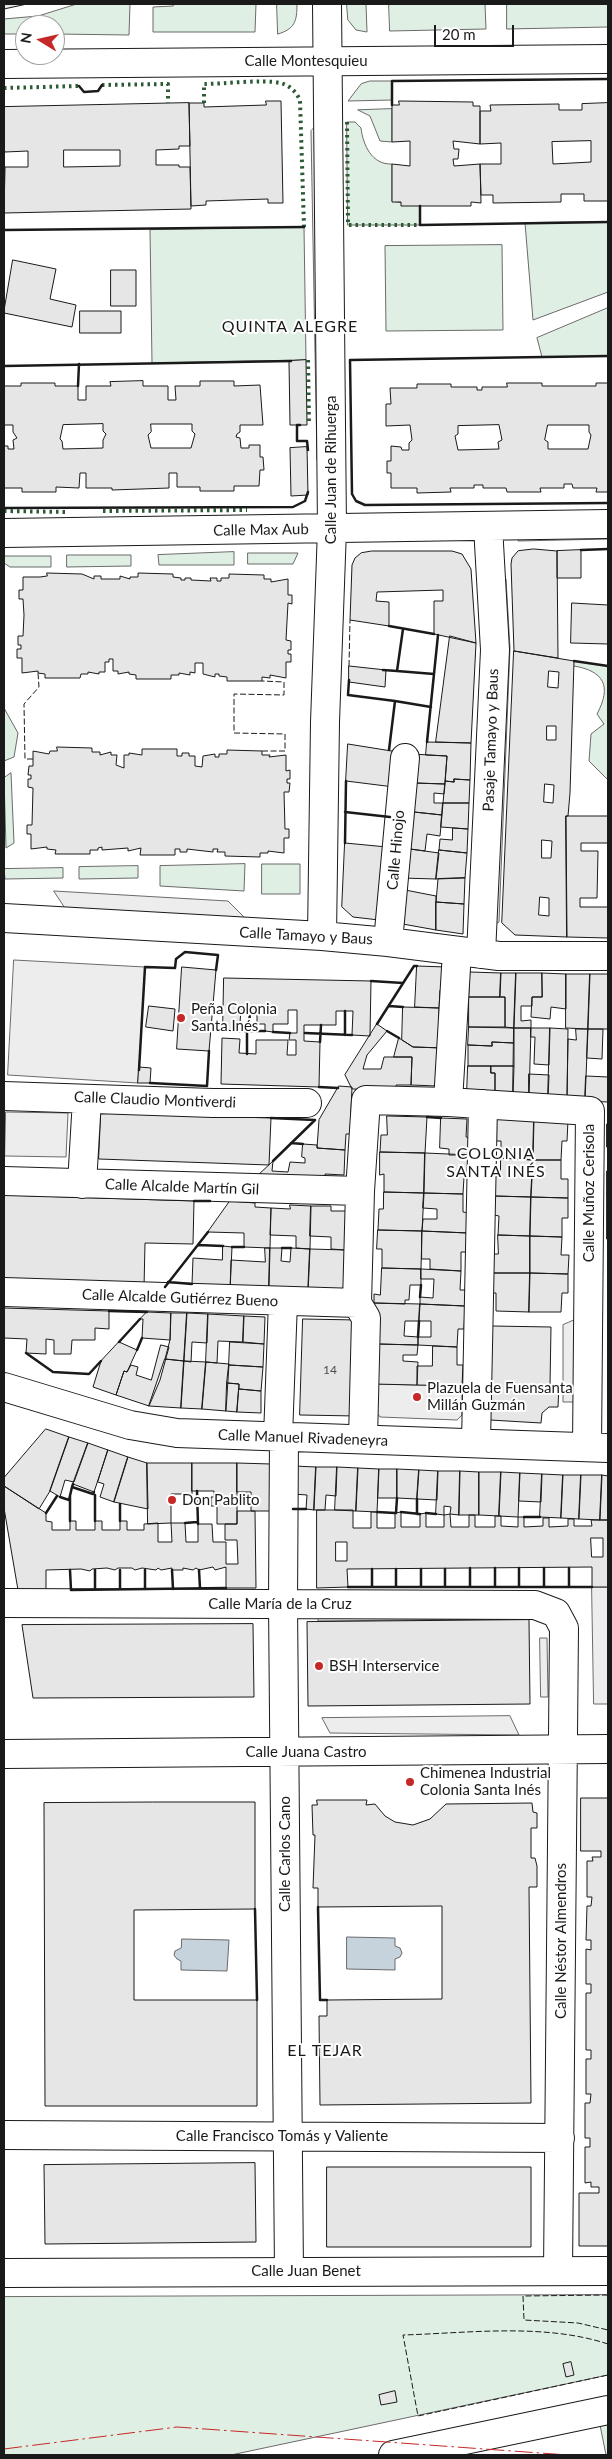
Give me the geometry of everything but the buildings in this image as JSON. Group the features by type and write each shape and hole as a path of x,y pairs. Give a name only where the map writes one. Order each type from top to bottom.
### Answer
{"street":[{"name":"Calle Juan de Rihuerga","path":"322,936 325,722 332,529 327,4"},
{"name":"Calle Montesquieu","path":"4,64 608,59"},
{"name":"Calle Max Aub","path":"4,533 608,524"},
{"name":"Pasaje Tamayo y Baus","path":"469,952 495,650 488,526"},
{"name":"Calle Hinojo","path":"388,942 405,758"},
{"name":"Calle Tamayo y Baus","path":"4,918 322,936 499,956 608,956"},
{"path":"448,1102 469,952"},
{"name":"Calle Claudio Montiverdi","path":"4,1096 307,1103"},
{"path":"82,1184 86,1099"},
{"name":"Calle Muñoz Cerisola","path":"360,1191 366,1100 448,1102 590,1111 598,1448"},
{"path":"476,1443 483,1104"},
{"name":"Calle Alcalde Martín Gil","path":"4,1181 360,1191"},
{"path":"360,1191 356,1303 366,1318 363,1439"},
{"name":"Calle Alcalde Gutiérrez Bueno","path":"4,1292 356,1303"},
{"name":"Calle Carlos Cano","path":"283,1301 281,1437 289,2272"},
{"name":"Calle Manuel Rivadeneyra","path":"4,1387 130,1424 176,1433 598,1448"},
{"name":"Calle María de la Cruz","path":"4,1603 535,1605 556,1613"},
{"name":"Calle Néstor Almendros","path":"556,1613 564,1628 558,2271"},
{"name":"Calle Juana Castro","path":"4,1754 608,1749"},
{"name":"Calle Francisco Tomás y Valiente","path":"4,2135 560,2138"},
{"name":"Calle Juan Benet","path":"4,2273 608,2271"},
{"path":"393,2455 608,2410"}],"green space":[{"path":"77,4 130,4 129,35 65,34 65,15 41,15"},
{"path":"173,4 256,4 255,32 153,32 153,7 173,6"},
{"path":"277,4 297,4 294,24 288,30 278,34"},
{"path":"347,4 366,4 367,32 356,30 348,20"},
{"path":"389,4 485,4 486,29 390,31"},
{"path":"507,4 608,4 608,27 507,29"},
{"path":"15,18 15,34 4,34 4,19"},
{"path":"370,81 392,81 392,100 348,101 361,84"},
{"path":"392,109 392,142 380,141 370,116 358,110"},
{"path":"347,122 355,122 361,128 366,147 374,158 392,164 392,201 420,206 420,225 348,225"},
{"path":"608,222 608,292 533,320 525,223"},
{"path":"304,227 306,360 152,363 150,230"},
{"path":"502,245 503,330 386,331 385,246"},
{"path":"608,308 608,356 542,357 537,338"},
{"path":"234,552 234,565 159,565 158,555"},
{"path":"248,553 298,553 293,564 248,564"},
{"path":"67,555 131,555 131,566 67,567"},
{"path":"4,556 51,556 51,567 10,567 4,563"},
{"path":"574,661 608,666 608,780 589,761 591,734 604,724 597,714 604,695 602,681 592,672 574,666"},
{"path":"4,708 18,733 14,757 4,761"},
{"path":"11,773 14,843 6,848 4,778"},
{"path":"245,864 244,891 160,886 160,866"},
{"path":"262,864 300,864 300,894 262,894"},
{"path":"138,866 138,878 79,879 79,867"},
{"path":"63,868 63,878 5,879 4,869"},
{"path":"608,2295 608,2375 231,2455 4,2455 4,2297"},
{"path":"608,2419 608,2455 606,2455 599,2420"}],"shaded area":[{"path":"320,122 326,467 317,460 311,131"},
{"path":"608,531 608,539 518,541 518,533"},
{"path":"498,578 506,579 510,648 499,922 490,927"},
{"path":"54,891 228,901 245,918 66,909"},
{"path":"14,960 145,967 138,1083 8,1075"},
{"path":"6,1112 68,1113 66,1157 5,1156"},
{"path":"577,1319 578,1402 563,1402 563,1325"},
{"name":"Plazuela de Fuensanta Millán Guzmán","path":"373,1384 462,1386 462,1415 457,1420 380,1417 373,1407"},
{"path":"592,1587 608,1587 608,1704 594,1704"},
{"path":"505,1610 505,1619 318,1621 318,1612"},
{"path":"540,1638 547,1638 548,1697 541,1697"},
{"path":"510,1716 519,1735 330,1733 322,1718"},
{"path":"347,1937 395,1938 395,1946 400,1948 402,1953 400,1957 395,1959 395,1970 347,1969"},
{"path":"182,1939 229,1940 227,1971 181,1970 181,1961 174,1955 175,1951 181,1948"}],"hedge":[{"path":"204,103 204,84 272,82 287,85 295,92 300,100 304,227"},
{"path":"102,85 168,84 168,103"},
{"path":"4,88 79,86"},
{"path":"347,122 348,225 420,225"},
{"path":"308,360 309,425"},
{"path":"103,511 247,510"},
{"path":"4,511 68,512"}],"fence":[{"path":"349,666 350,620"},
{"path":"33,759 25,759 24,704 39,687 38,673"},
{"path":"262,681 284,682 284,695 234,694 234,733 285,734 285,751 262,751"},
{"path":"608,2295 523,2296 524,2320 578,2323 608,2330"},
{"path":"608,2344 558,2333 532,2331 480,2331 403,2335 418,2416 608,2375"}],"wall":[{"path":"392,105 392,81 608,79"},
{"path":"79,86 84,92 98,91 102,85"},
{"path":"420,206 420,225 608,222"},
{"path":"4,230 304,227"},
{"path":"608,356 350,360 352,494 356,501 365,505 608,503"},
{"path":"4,366 291,361"},
{"path":"78,386 79,364"},
{"path":"300,425 297,425 297,441 307,441 308,450"},
{"path":"4,508 293,507 305,501 308,492"},
{"path":"581,550 608,549"},
{"path":"389,626 434,634"},
{"path":"403,629 397,671 434,674"},
{"path":"427,742 438,635"},
{"path":"574,661 608,666"},
{"path":"383,670 397,671"},
{"path":"349,680 348,695 395,701"},
{"path":"389,750 395,701 431,707"},
{"path":"345,843 346,781"},
{"path":"345,812 390,817"},
{"path":"139,1070 145,967 175,968 176,959 185,952 218,955 216,970"},
{"path":"377,1024 414,966 417,966"},
{"path":"371,981 403,983"},
{"path":"389,1006 403,1007"},
{"path":"249,1031 250,1009"},
{"path":"345,1011 345,1035"},
{"path":"320,1042 321,1025"},
{"path":"236,1031 265,1031"},
{"path":"247,1031 247,1054"},
{"path":"387,1031 399,1038"},
{"path":"273,1032 290,1033"},
{"path":"305,1033 352,1035"},
{"path":"150,1083 207,1086 209,1051"},
{"path":"319,1087 338,1088"},
{"path":"427,1117 441,1118"},
{"path":"271,1118 315,1120 273,1161"},
{"path":"291,1143 303,1144"},
{"path":"194,1201 210,1201"},
{"path":"165,1287 208,1232"},
{"path":"198,1245 223,1246"},
{"path":"232,1247 244,1247"},
{"path":"282,1248 291,1248"},
{"path":"168,1282 192,1284"},
{"path":"420,1297 421,1285"},
{"path":"109,1311 147,1312"},
{"path":"119,1342 140,1319"},
{"path":"418,1337 419,1321"},
{"path":"137,1350 142,1338"},
{"path":"26,1353 53,1372 89,1374 101,1361"},
{"path":"73,1484 72,1487 93,1494 94,1492"},
{"path":"60,1497 69,1500 72,1487"},
{"path":"197,1491 198,1524"},
{"path":"95,1495 95,1521"},
{"path":"46,1513 57,1496"},
{"path":"70,1496 70,1521"},
{"path":"396,1513 397,1498"},
{"path":"417,1499 417,1514"},
{"path":"120,1504 120,1521"},
{"path":"293,1509 306,1509"},
{"path":"377,1512 395,1513"},
{"path":"401,1512 420,1514"},
{"path":"426,1513 436,1514"},
{"path":"524,1517 540,1517"},
{"path":"185,1523 197,1522"},
{"path":"470,1568 470,1587"},
{"path":"495,1568 495,1587"},
{"path":"519,1568 519,1587"},
{"path":"544,1568 544,1587"},
{"path":"569,1568 569,1587"},
{"path":"372,1569 372,1587"},
{"path":"396,1569 396,1587"},
{"path":"421,1569 421,1587"},
{"path":"445,1569 445,1587"},
{"path":"70,1570 71,1590"},
{"path":"95,1570 95,1589"},
{"path":"120,1570 120,1589"},
{"path":"145,1570 145,1589"},
{"path":"172,1570 173,1589"},
{"path":"199,1570 200,1588"},
{"path":"348,1587 592,1587"},
{"path":"71,1590 226,1588"},
{"path":"318,1907 320,2000 327,2000"},
{"path":"255,1909 257,2000"}],"power":[{"path":"4,2449 177,2427 568,2455"}],"place":[{"name":"Peña Colonia Santa Inés","path":"181,1018"},
{"name":"Plazuela de Fuensanta Millán Guzmán","path":"417,1397"},
{"name":"Don Pablito","path":"172,1500"},
{"name":"BSH Interservice","path":"319,1666"},
{"name":"Chimenea Industrial Colonia Santa Inés","path":"410,1782"}],"district":[{"name":"QUINTA ALEGRE","path":"290,327"},
{"name":"COLONIA SANTA INÉS","path":"496,1163"},
{"name":"EL TEJAR","path":"325,2051"}]}
